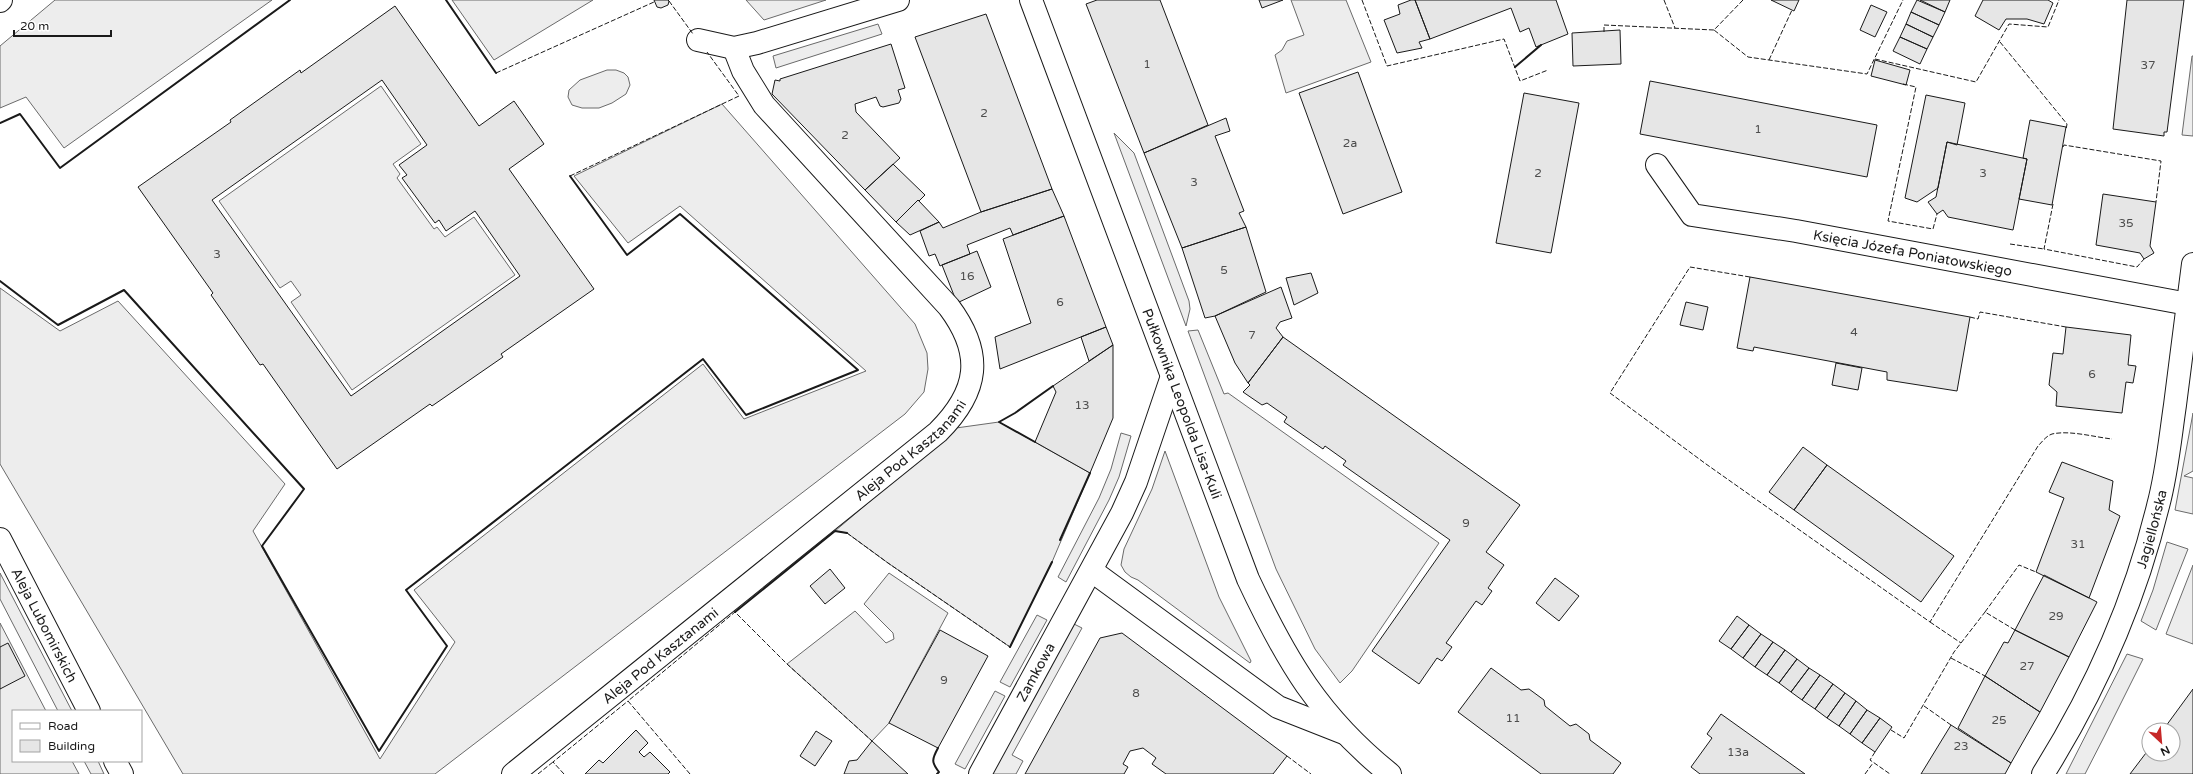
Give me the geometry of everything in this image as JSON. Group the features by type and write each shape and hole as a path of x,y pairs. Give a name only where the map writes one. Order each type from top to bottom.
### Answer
{"street":[{"path":"698,40 734,48 757,44 898,0"},
{"name":"Pułkownika Leopolda Lisa-Kuli","path":"1031,0 1248,579 1271,628 1294,669 1318,703 1344,733 1390,774"},
{"name":"Aleja Pod Kasztanami","path":"513,774 938,432 955,415 967,395 972,376 972,356 968,338 960,322 949,307 764,106 743,71 734,48"},
{"name":"Księcia Józefa Poniatowskiego","path":"1657,165 1662,169 1692,215 1796,231 2172,300 2190,305"},
{"name":"Jagiellońska","path":"2043,774 2065,739 2101,668 2123,618 2144,559 2159,505 2167,459 2190,305 2193,264"},
{"name":"Zamkowa","path":"980,774 1109,540 1136,482 1172,376"},
{"name":"Aleja Lubomirskich","path":"0,539 88,710"},
{"path":"1092,571 1278,707 1344,733"},
{"path":"116,762 122,774"}],"shaded area":[{"path":"55,0 272,0 64,148 26,97 0,108 0,46"},
{"path":"452,0 593,0 494,60"},
{"path":"746,0 826,0 764,20"},
{"path":"1291,0 1346,0 1371,62 1286,93 1275,55 1282,50 1287,41 1304,35"},
{"path":"878,24 882,34 776,68 773,56"},
{"path":"2193,56 2193,136 2182,135"},
{"path":"607,70 616,70 624,73 628,77 630,85 626,94 612,103 599,108 582,108 572,105 568,97 569,90 580,80"},
{"path":"381,86 421,144 393,164 400,174 397,178 434,229 437,227 445,237 474,217 515,275 352,390 291,302 301,295 291,281 280,288 219,201"},
{"path":"722,104 915,324 927,353 928,369 924,392 905,414 435,774 183,774 0,464 0,288 60,331 118,301 285,484 253,531 380,759 455,642 414,590 703,364 744,419 866,371 680,206 628,243 574,176"},
{"path":"1114,133 1134,153 1189,301 1190,309 1186,326"},
{"path":"1198,330 1224,394 1228,393 1439,543 1352,671 1340,683 1315,649 1276,569 1188,331"},
{"path":"2193,413 2193,471 2184,476 2193,478 2193,514 2175,510"},
{"path":"999,422 1090,473 1052,562 1010,647 847,533 835,531 956,428"},
{"path":"1121,433 1131,436 1119,477 1109,500 1066,582 1058,577 1099,498 1111,469"},
{"path":"1165,451 1219,597 1251,661 1250,663 1138,580 1131,577 1125,572 1121,565 1124,549 1152,489"},
{"path":"2167,542 2188,549 2156,630 2141,621 2153,590"},
{"path":"2193,565 2193,644 2166,634"},
{"path":"0,573 71,710 57,710 0,599"},
{"path":"889,573 948,613 889,723 872,741 787,664 855,611 886,643 894,639 893,633 864,604"},
{"path":"1037,615 1047,620 1010,687 1000,682"},
{"path":"0,623 45,710 12,710 12,762 73,762 79,774 0,774"},
{"path":"1074,624 1082,628 1012,755 1023,761 1016,774 992,774"},
{"path":"2127,654 2143,659 2104,737 2085,774 2066,774"},
{"path":"995,691 1005,696 965,769 955,764"},
{"path":"85,762 98,762 104,774 91,774"}],"building":[{"path":"654,0 669,1 668,5 661,8 657,7"},
{"path":"1097,0 1160,0 1208,125 1144,153 1086,4"},
{"path":"1259,0 1283,0 1262,8"},
{"path":"1415,0 1430,39 1419,42 1422,48 1397,53 1384,20 1400,14 1398,5"},
{"path":"1415,0 1556,0 1568,34 1536,47 1529,28 1520,32 1511,8 1430,39"},
{"path":"1771,0 1799,0 1794,11"},
{"path":"1917,0 1945,12 1939,25 1911,12"},
{"path":"1920,0 1950,0 1945,12"},
{"path":"1983,0 2048,0 2053,3 2044,24 2027,19 2006,19 1999,30 1975,16"},
{"path":"2127,0 2184,0 2167,132 2164,132 2164,136 2113,129"},
{"path":"1871,5 1887,12 1875,37 1860,30"},
{"path":"395,6 479,126 514,101 544,144 509,169 594,289 501,354 503,357 432,406 430,404 337,469 263,364 260,365 211,295 213,293 138,187 231,122 230,120 300,70 301,73","holes":["382,80 427,145 399,165 407,175 402,178 435,223 439,220 446,231 475,211 520,276 351,396 212,200"]},
{"path":"1911,12 1939,25 1933,37 1906,24"},
{"path":"986,14 1052,189 981,212 915,37"},
{"path":"1906,24 1933,37 1927,49 1900,37"},
{"path":"1620,30 1621,64 1573,66 1572,33"},
{"path":"1900,37 1927,49 1920,64 1893,51"},
{"path":"891,44 905,88 898,90 901,99 899,103 883,107 880,106 876,97 855,104 856,112 900,158 865,190 772,94 775,80 780,81 780,79"},
{"path":"1875,60 1910,70 1906,85 1871,76"},
{"path":"1358,72 1402,192 1343,214 1299,93"},
{"path":"1650,81 1877,125 1867,177 1640,134"},
{"path":"1524,93 1579,103 1551,253 1496,243"},
{"path":"1926,95 1965,103 1957,145 1947,142 1938,188 1917,202 1905,198"},
{"path":"1226,118 1230,131 1215,136 1244,211 1239,213 1246,227 1182,248 1144,153"},
{"path":"2030,120 2066,127 2052,205 2019,199 2027,159 2023,158"},
{"path":"1947,142 2027,159 2013,230 1948,217 1943,210 1937,214 1928,202 1936,197"},
{"path":"893,164 925,195 896,222 865,190"},
{"path":"1052,189 1064,216 1013,235 1010,228 967,245 970,254 940,266 935,254 929,256 920,231 939,222 943,228 981,212"},
{"path":"2103,194 2156,202 2150,246 2154,253 2144,259 2140,253 2096,245"},
{"path":"918,200 939,222 910,235 896,222"},
{"path":"1064,216 1106,327 1000,369 995,337 1031,323 1003,239"},
{"path":"1246,227 1266,292 1215,316 1205,318 1182,248"},
{"path":"977,251 991,287 957,303 942,265"},
{"path":"1311,273 1318,293 1294,305 1286,278"},
{"path":"1750,277 1970,317 1957,391 1887,380 1887,372 1754,347 1753,351 1737,348"},
{"path":"1281,287 1292,318 1280,322 1276,328 1283,337 1248,383 1235,363 1215,316"},
{"path":"1686,302 1708,307 1703,330 1680,325"},
{"path":"1106,327 1113,345 1089,361 1081,337"},
{"path":"2066,327 2131,335 2128,365 2136,366 2133,383 2126,382 2122,413 2056,406 2057,392 2049,385 2053,353 2063,354"},
{"path":"1283,337 1520,505 1486,552 1504,565 1488,588 1492,591 1482,605 1476,601 1446,643 1452,647 1442,661 1437,658 1419,684 1372,651 1450,540 1343,465 1346,461 1325,446 1323,449 1284,422 1287,417 1267,403 1262,405 1243,392 1250,385 1248,383"},
{"path":"1113,345 1113,418 1090,473 1035,442 1056,392 1053,386"},
{"path":"1836,363 1862,368 1858,390 1832,385"},
{"path":"1803,447 1827,465 1794,510 1769,492"},
{"path":"2062,462 2113,481 2109,510 2120,516 2089,598 2036,572 2064,498 2049,492"},
{"path":"1827,465 1954,556 1921,602 1794,510"},
{"path":"830,569 845,588 825,604 810,586"},
{"path":"2044,575 2097,602 2069,657 2015,630"},
{"path":"1555,578 1579,596 1559,621 1536,603"},
{"path":"1737,616 1749,625 1731,649 1719,641"},
{"path":"1749,625 1761,634 1743,658 1731,649"},
{"path":"940,630 988,656 938,748 889,723"},
{"path":"2015,630 2069,657 2040,712 1985,676 2004,642 2008,643"},
{"path":"1122,633 1287,756 1273,774 1166,774 1152,764 1156,758 1143,748 1130,751 1123,764 1128,767 1124,774 1025,774 1100,638"},
{"path":"1761,634 1773,642 1755,667 1743,658"},
{"path":"1773,642 1785,650 1767,675 1755,667"},
{"path":"8,643 25,676 0,689 0,647"},
{"path":"1785,650 1797,659 1779,683 1767,675"},
{"path":"1797,659 1809,668 1791,692 1779,683"},
{"path":"1491,668 1521,690 1529,689 1544,700 1545,706 1570,726 1576,724 1589,734 1590,740 1621,763 1613,774 1541,774 1458,712"},
{"path":"1809,668 1820,675 1802,700 1791,692"},
{"path":"1820,675 1833,684 1815,709 1802,700"},
{"path":"1985,676 2040,712 2011,763 1958,728"},
{"path":"1833,684 1845,693 1827,718 1815,709"},
{"path":"2193,689 2193,774 2130,774 2141,760 2141,762 2181,762 2181,722 2169,722"},
{"path":"1845,693 1856,701 1839,726 1827,718"},
{"path":"1856,701 1867,710 1850,734 1839,726"},
{"path":"1867,710 1880,718 1862,743 1850,734"},
{"path":"1721,714 1805,774 1700,774 1691,767 1712,738 1707,734"},
{"path":"1880,718 1892,727 1875,752 1862,743"},
{"path":"1951,725 2011,763 2005,774 1921,774"},
{"path":"636,730 648,743 639,752 644,757 650,752 670,772 668,774 585,774 599,760 603,763"},
{"path":"816,731 832,741 815,766 800,756"},
{"path":"872,741 908,774 844,774 849,761 857,760"}],"fence":[{"path":"1362,0 1387,66 1504,39 1520,81 1548,70"},
{"path":"1664,0 1675,28"},
{"path":"1743,0 1714,30 1748,57 1867,74 1903,0"},
{"path":"1875,59 1976,82 2009,24 2048,27 2059,0"},
{"path":"669,1 693,34"},
{"path":"496,73 654,2"},
{"path":"1769,60 1792,10"},
{"path":"1604,32 1604,25 1714,30"},
{"path":"2000,42 2067,124 2066,130"},
{"path":"570,176 739,96 707,52"},
{"path":"1903,84 1916,87 1888,221 1933,229 1937,214"},
{"path":"2063,147 2064,145 2161,161 2156,202"},
{"path":"2053,204 2044,249 2137,267 2144,259"},
{"path":"2010,244 2044,249"},
{"path":"1750,277 1690,267 1610,393 1706,464 1930,622 2038,446 2044,439 2052,434 2059,433 2082,434 2112,439"},
{"path":"1970,317 1978,319 1980,312 2066,327"},
{"path":"847,533 1010,647"},
{"path":"2015,630 1985,612 2019,565 2036,572"},
{"path":"690,774 628,701 735,612 787,664 872,741"},
{"path":"1891,730 1904,738 1954,652 1985,612"},
{"path":"1930,622 1961,643"},
{"path":"1951,658 1985,676"},
{"path":"564,774 553,762 628,701"},
{"path":"1924,706 1951,725"},
{"path":"1875,752 1870,760 1890,774"},
{"path":"1287,756 1311,774"},
{"path":"538,774 553,762"},
{"path":"1865,774 1873,763"}],"wall":[{"path":"0,123 20,114 60,168 290,0"},
{"path":"446,0 496,73"},
{"path":"1515,67 1541,45"},
{"path":"0,281 58,325 124,290 304,489 262,546 379,751 447,646 406,590 703,359 746,415 858,370 680,214 627,255 570,176"},
{"path":"1035,442 999,422 1015,413 1053,386"},
{"path":"1060,540 1090,473"},
{"path":"735,612 835,531 847,533"},
{"path":"1010,647 1052,562"},
{"path":"937,774 939,772 933,760 938,748"}]}
